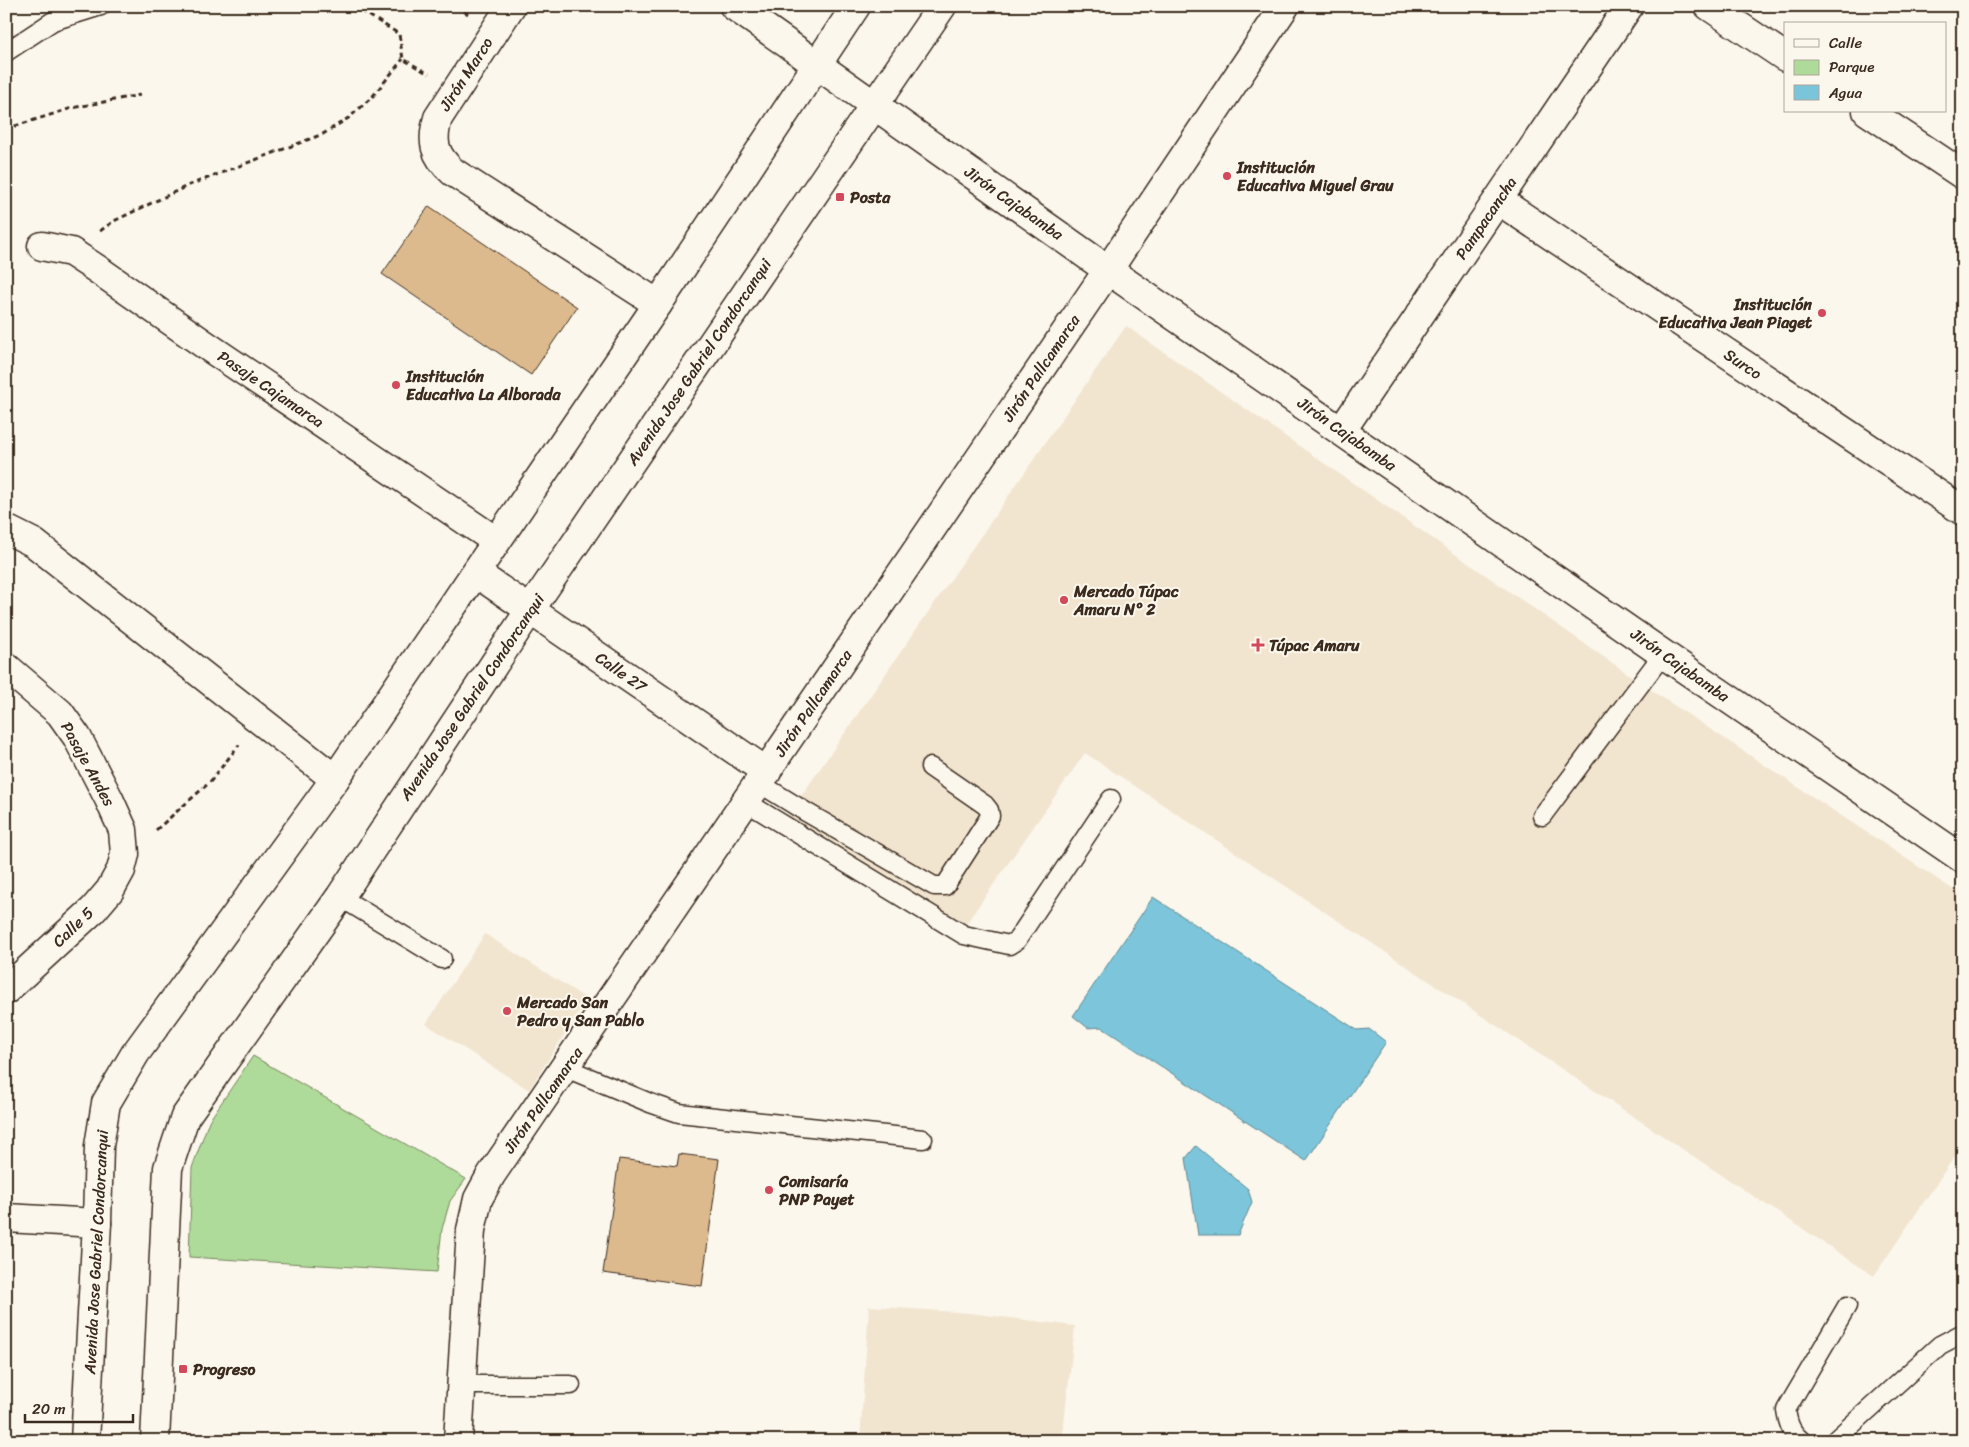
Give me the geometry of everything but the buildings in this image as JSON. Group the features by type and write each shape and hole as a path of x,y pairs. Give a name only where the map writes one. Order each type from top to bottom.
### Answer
{"street":[{"name":"Jirón Marco","path":"510,6 438,118 434,131 435,147 441,161 453,172 658,304"},
{"name":"Jirón Cajabamba","path":"734,6 1108,270 1963,859"},
{"name":"Avenida Jose Gabriel Condorcanqui","path":"85,1441 97,1223 99,1146 106,1103 135,1054 335,779 476,573 856,6"},
{"name":"Avenida Jose Gabriel Condorcanqui","path":"155,1441 168,1168 185,1117 340,897 530,610 942,6"},
{"name":"Jirón Pallcamarca","path":"458,1441 471,1230 478,1200 492,1175 1108,270 1285,6"},
{"name":"Pampacancha","path":"1342,430 1629,6"},
{"path":"1709,6 1784,56"},
{"path":"1868,112 1963,175"},
{"name":"Surco","path":"1498,200 1963,510"},
{"name":"Pasaje Cajamarca","path":"42,246 71,252 496,541"},
{"path":"6,529 34,543 335,779"},
{"name":"Calle 27","path":"476,573 530,610 757,786"},
{"name":"Pasaje Andes","path":"6,667 60,713 77,737 110,799 122,830 125,854"},
{"name":"Calle 5","path":"6,990 93,910 110,890 121,870 125,854"},
{"path":"6,1218 97,1223"}],"lane":[{"path":"6,52 53,21 101,6"},
{"path":"1542,816 1663,654"},
{"path":"757,786 934,886 940,887 944,886 990,816 986,805 930,767"},
{"path":"757,786 964,935 1009,944 1017,940 1111,799"},
{"path":"340,897 442,960"},
{"path":"566,1068 679,1113 923,1139"},
{"path":"1802,1441 1794,1436 1786,1410 1847,1306"},
{"path":"1834,1441 1940,1345 1963,1333"},
{"path":"462,1385 571,1385"}],"path":[{"path":"71,252 114,221 187,186 323,134 350,117 374,96 402,59 399,34 354,6"},
{"path":"402,59 455,91"},
{"path":"6,129 72,108 140,95"},
{"path":"125,854 175,814 210,782 259,719"}],"shaded area":[{"path":"1126,326 1660,696 1963,896 1963,1144 1874,1276 1085,753 966,924 788,815"},
{"name":"Mercado San Pedro y San Pablo","path":"485,934 587,999 529,1090 426,1024"},
{"path":"869,1306 970,1313 1075,1326 1062,1441 860,1441"}],"green space":[{"path":"253,1056 466,1179 450,1201 442,1229 437,1272 189,1257 192,1168 209,1121"}],"water":[{"path":"1153,897 1357,1030 1369,1029 1386,1042 1306,1161 1101,1027 1088,1028 1073,1016"},
{"path":"1196,1146 1248,1189 1252,1202 1238,1235 1198,1235 1186,1158"}],"place":[{"name":"Institución Educativa Miguel Grau","path":"1227,176"},
{"name":"Posta","path":"840,197"},
{"name":"Institución Educativa Jean Piaget","path":"1822,313"},
{"name":"Institución Educativa La Alborada","path":"396,385"},
{"name":"Mercado Túpac Amaru N° 2","path":"1064,600"},
{"name":"Túpac Amaru","path":"1258,645"},
{"name":"Mercado San Pedro y San Pablo","path":"507,1011"},
{"name":"Comisaría PNP Payet","path":"769,1190"},
{"name":"Progreso","path":"183,1369"}]}
